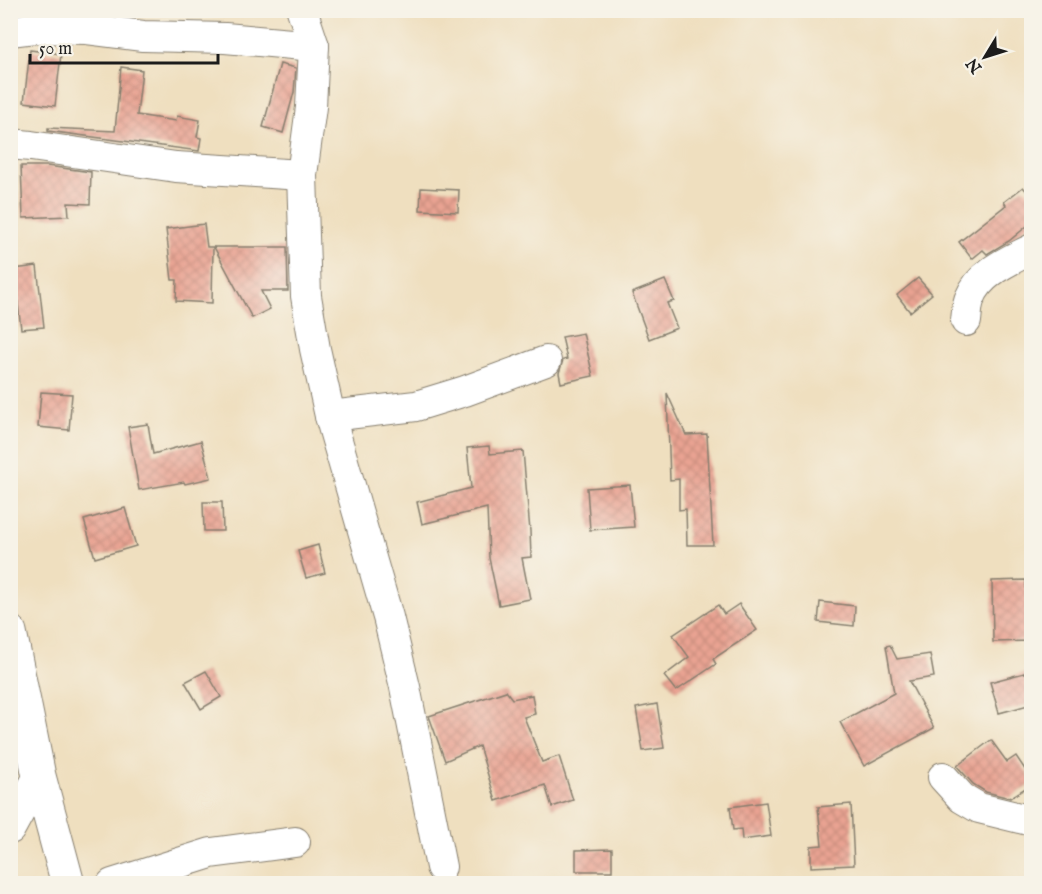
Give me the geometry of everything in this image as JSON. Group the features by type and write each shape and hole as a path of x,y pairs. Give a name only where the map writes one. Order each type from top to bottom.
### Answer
{"street":[{"path":"303,10 314,46 311,107 302,175 306,296 330,416 388,617 405,687 441,867"},
{"path":"10,31 34,28 87,29 143,36 225,38 314,46"},
{"path":"10,144 176,168 302,175"},
{"path":"966,321 970,298 983,279 1032,249"},
{"path":"330,416 416,405 465,391 546,361"},
{"path":"10,632 39,776 68,884"},
{"path":"10,830 39,776"},
{"path":"943,777 962,798 979,808 1032,821"},
{"path":"112,884 211,853 295,842"}],"building":[{"path":"30,50 61,54 55,106 24,102"},
{"path":"280,64 296,68 294,92 283,133 263,127"},
{"path":"121,67 142,70 137,115 176,121 177,116 200,120 197,137 201,138 199,151 48,131 48,128 115,131"},
{"path":"21,166 47,166 91,172 90,204 68,203 69,216 23,218"},
{"path":"1023,187 1032,197 1032,222 1009,241 987,254 983,250 972,259 959,242 1006,205 1004,202"},
{"path":"421,188 459,190 458,212 420,210"},
{"path":"204,224 207,247 213,247 212,303 176,301 177,280 172,280 166,229"},
{"path":"214,247 287,247 288,291 261,291 270,309 252,318"},
{"path":"37,266 44,327 21,329 14,269"},
{"path":"918,278 932,294 910,312 897,295"},
{"path":"665,280 674,301 667,303 677,328 649,339 632,293"},
{"path":"583,333 593,376 561,383 559,373 563,360 567,359 562,337"},
{"path":"41,392 72,394 69,430 38,427"},
{"path":"667,393 686,435 707,434 713,545 687,545 686,509 679,510 679,479 670,480"},
{"path":"148,424 153,454 201,441 211,478 139,490 128,427"},
{"path":"489,446 490,454 523,451 530,531 531,557 522,558 530,599 499,605 489,558 487,508 422,524 417,502 471,488 467,448"},
{"path":"630,485 634,527 590,530 587,488"},
{"path":"203,502 222,502 223,531 204,531"},
{"path":"125,508 136,546 95,558 84,520"},
{"path":"318,545 325,573 306,578 298,551"},
{"path":"1026,580 1026,588 1032,588 1032,641 993,642 992,581"},
{"path":"820,602 855,606 854,626 818,622"},
{"path":"739,604 757,630 713,659 716,664 676,691 664,676 689,657 673,635 718,605 724,614"},
{"path":"890,645 897,659 930,654 934,677 909,681 934,728 864,766 840,722 894,693 886,646"},
{"path":"206,671 221,697 201,709 185,682"},
{"path":"1032,671 1032,704 999,713 990,682"},
{"path":"506,691 512,699 532,695 535,714 524,717 542,762 559,756 573,800 552,807 545,785 496,801 479,746 445,761 429,716"},
{"path":"657,704 664,748 643,751 636,708"},
{"path":"991,740 1007,762 1016,756 1032,780 1032,784 1010,798 986,792 973,784 957,766"},
{"path":"766,802 771,836 742,840 741,829 733,830 730,807"},
{"path":"851,804 854,865 811,867 811,846 822,845 818,807"},
{"path":"612,849 612,871 576,871 576,850"}]}
